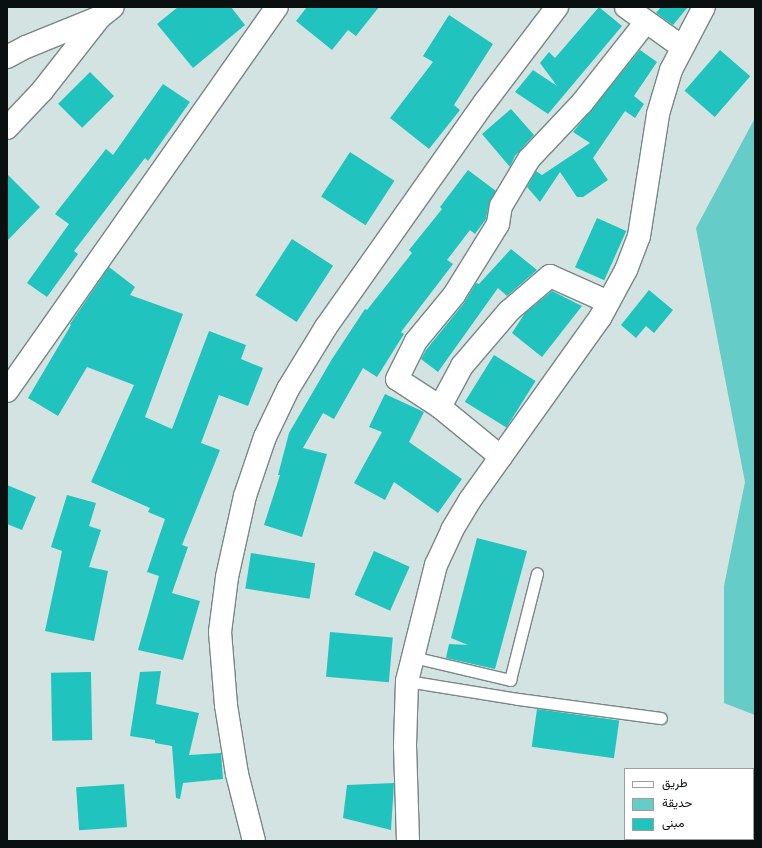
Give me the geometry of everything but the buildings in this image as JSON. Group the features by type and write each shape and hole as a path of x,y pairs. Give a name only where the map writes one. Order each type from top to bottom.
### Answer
{"street":[{"path":"7,391 277,7"},
{"path":"254,841 248,830 226,705 220,632 227,577 245,496 265,437 288,389 326,327 458,140 557,7"},
{"path":"626,7 682,47"},
{"path":"408,841 405,753 407,681 436,565 466,506 600,318 626,270 639,236 658,114 671,70 704,7"},
{"path":"7,58 16,49 106,12"},
{"path":"7,128 42,91 106,12"},
{"path":"501,457 440,407 397,379 416,342 454,295 498,224 501,206 529,159 582,103 646,22"},
{"path":"440,407 462,366 509,311 550,276 608,302"}],"lane":[{"path":"413,657 510,680 538,573"},
{"path":"407,681 518,700 661,718"}],"green space":[{"path":"755,118 755,715 724,703 724,586 745,482 696,228"}]}
